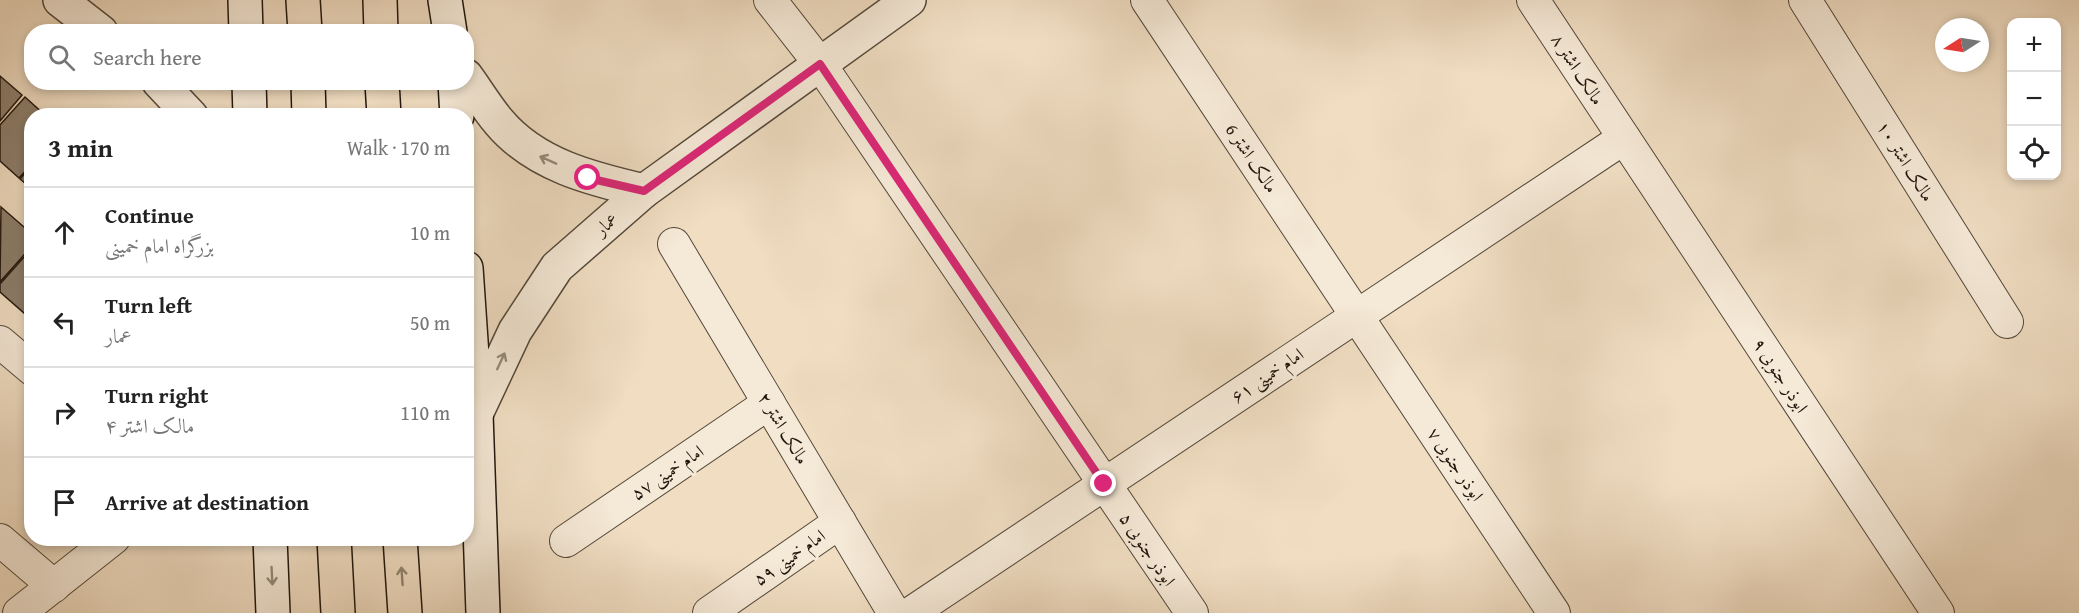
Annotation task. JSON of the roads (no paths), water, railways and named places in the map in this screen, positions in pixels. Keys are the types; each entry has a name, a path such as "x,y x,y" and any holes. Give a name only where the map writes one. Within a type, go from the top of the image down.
{"highway":[{"path":"303,0 304,24"},
{"path":"380,0 381,24"},
{"path":"308,90 309,108"},
{"path":"382,90 384,108"},
{"path":"334,546 338,613"},
{"path":"401,546 405,613"}],"street":[{"path":"60,0 91,24"},
{"path":"245,0 246,24"},
{"path":"446,0 449,24"},
{"name":"ابوذر جنوبی ۵","path":"770,0 820,64 1192,613"},
{"name":"عمار","path":"476,414 515,331 557,267 644,191 909,0"},
{"name":"مالک اشتر 6","path":"1147,0 1357,316"},
{"name":"مالک اشتر ۸","path":"1533,0 1624,138"},
{"name":"مالک اشتر ۱۰","path":"1805,0 2007,322"},
{"path":"474,87 500,123 539,156 588,178 644,191"},
{"path":"167,90 183,108"},
{"path":"249,90 250,108"},
{"path":"455,90 456,108"},
{"name":"امام خمینی ۶۱","path":"911,613 1624,138"},
{"name":"ابوذر جنوبی ۹","path":"1624,138 1938,613"},
{"name":"مالک اشتر ۲","path":"674,244 894,613"},
{"name":"ابوذر جنوبی ۷","path":"1357,316 1554,613"},
{"path":"0,342 24,362"},
{"path":"474,385 483,613"},
{"name":"امام خمینی ۵۷","path":"566,541 769,403"},
{"name":"امام خمینی ۵۹","path":"709,613 840,522"},
{"path":"0,540 54,586"},
{"path":"19,613 104,546"},
{"path":"270,546 273,613"}]}
